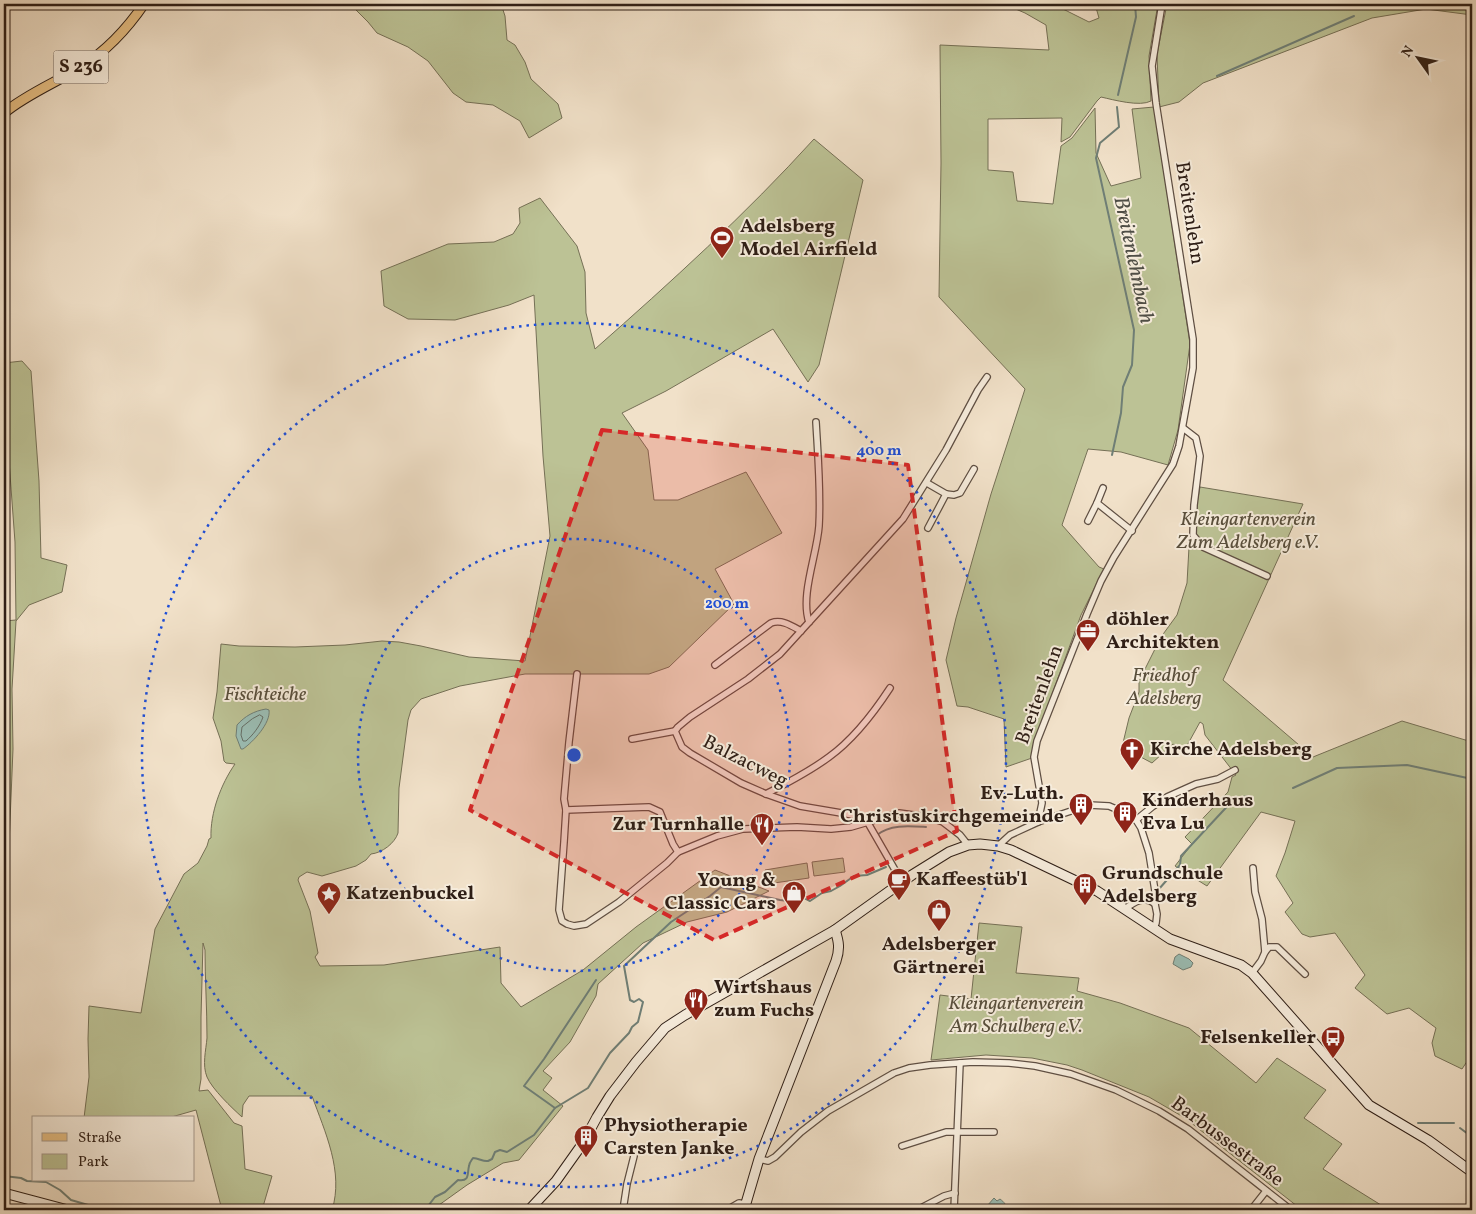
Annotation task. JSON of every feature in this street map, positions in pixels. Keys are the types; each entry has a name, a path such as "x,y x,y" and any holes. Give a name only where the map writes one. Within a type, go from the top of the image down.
{"main road":[{"name":"S 236","path":"4,113 14,104 82,67 100,53 116,40 144,4"}],"street":[{"name":"Breitenlehn","path":"1038,822 1042,803 1034,757 1037,741 1093,598 1108,567 1173,464 1183,428 1193,368 1192,339 1152,66 1162,4"},
{"name":"Balzacweg","path":"632,739 676,731 690,717 766,666 780,654 904,519 987,377"},
{"path":"809,622 807,615 808,586 819,526 816,422"},
{"path":"1183,428 1196,438 1200,456 1194,505 1193,535 1203,547 1268,576"},
{"path":"927,482 946,494 954,496 960,493 974,469"},
{"path":"1088,521 1103,488"},
{"path":"928,528 946,494"},
{"path":"1097,503 1132,531"},
{"path":"716,665 776,621 786,623 801,631"},
{"path":"576,674 564,799 566,810 559,910 562,921 569,925 579,926 586,924 606,911 667,863 678,852 718,836 743,829 797,827 831,829 851,827 899,813 928,817 944,822 960,835 968,845"},
{"path":"766,794 816,767 836,751 855,734 890,688"},
{"name":"Balzacweg","path":"676,731 682,747 741,783 800,806 855,814 868,823"},
{"path":"1136,820 1167,797 1196,784 1218,779 1235,770"},
{"path":"998,846 1010,835 1038,822 1083,806 1095,804 1109,806 1130,815 1141,828 1149,853 1157,914 1154,928"},
{"path":"566,810 654,808 662,815 678,852"},
{"path":"868,823 902,882"},
{"path":"530,1210 556,1180 583,1143 610,1096 665,1028 835,930 927,865 949,852 968,845 998,846 1011,850 1097,891 1170,939 1241,965 1252,973 1369,1105 1428,1140 1472,1172"},
{"path":"1253,868 1254,892 1262,919 1265,952"},
{"path":"1125,909 1131,904 1142,900 1150,900 1155,904"},
{"path":"727,1210 739,1203 745,1207 760,1159 839,952 839,941 835,930"},
{"path":"1252,973 1265,952 1269,948 1278,947 1305,974"},
{"path":"954,1210 960,1063"},
{"name":"Barbussestraße","path":"760,1159 768,1161 775,1157 800,1132 828,1111 894,1073 930,1064 1009,1063 1035,1066 1071,1074 1116,1090 1160,1111 1188,1129 1291,1210"},
{"path":"902,1146 946,1132 994,1132"},
{"path":"623,1210 634,1156"},
{"path":"1251,1210 1266,1192"},
{"path":"4,1193 68,1210"},
{"path":"917,1210 944,1196 955,1193"},
{"path":"1188,1210 1192,1208 1216,1210"}],"highlighted area":[{"path":"602,430 908,465 957,831 714,940 470,810"}],"green space":[{"path":"350,4 501,4 505,16 507,40 515,45 525,62 531,79 558,104 562,118 529,138 520,121 493,105 466,102 453,93 428,61 408,47 377,33"},
{"path":"1004,4 1037,4 1048,8 1050,4 1053,4 1089,22 1099,18 1095,4 1158,4 1149,56 1151,101 1134,103 1101,97 1070,137 1061,142 1062,118 988,119 988,170 1013,172 1017,201 1053,204 1061,146 1072,138 1095,108 1096,153 1111,186 1141,178 1132,109 1154,107 1190,344 1178,430 1168,465 1121,452 1088,449 1062,525 1099,567 1104,569 1081,615 1035,741 1032,758 1006,767 1004,719 968,707 957,706 946,660 991,494 1025,389 939,297 940,45 1049,50 1046,25"},
{"path":"1167,4 1472,4 1472,15 1426,9 1372,18 1203,83 1179,102 1159,107 1157,54"},
{"name":"Fischteiche","path":"814,139 863,180 819,365 808,382 773,329 666,391 622,413 648,450 654,500 678,500 746,472 782,533 715,569 734,604 669,667 649,674 525,674 460,686 421,699 411,710 408,720 399,788 398,833 394,840 384,850 371,854 366,860 356,866 322,876 307,872 299,877 298,880 310,911 318,953 315,957 320,966 384,965 500,947 501,983 521,1007 583,970 636,927 715,870 769,891 727,912 687,922 643,943 598,984 596,996 570,1042 543,1071 552,1078 543,1090 563,1106 519,1160 503,1163 467,1185 432,1210 332,1210 336,1181 334,1167 327,1138 312,1096 249,1096 243,1105 242,1117 218,1093 207,1077 205,1068 207,1027 205,950 203,943 201,1079 199,1091 208,1090 234,1123 242,1126 245,1169 272,1176 262,1210 222,1210 196,1110 175,1116 84,1116 89,1077 89,1006 141,1013 155,929 184,874 198,863 211,838 212,819 217,799 225,780 235,764 224,761 221,741 213,718 221,644 295,647 382,641 421,646 469,657 525,661 550,536 543,456 534,295 509,305 455,320 408,319 384,306 381,271 448,244 494,242 513,234 520,223 519,208 540,198 577,246 585,272 586,313 595,349 707,247"},
{"path":"22,361 31,371 39,481 41,558 67,565 62,592 29,605 16,621 12,689 13,749 4,966 4,621 16,620 15,542 4,393 4,363"},
{"path":"1200,487 1303,504 1223,680 1313,757 1402,721 1472,742 1472,1054 1462,1069 1435,1056 1432,1043 1436,1028 1409,1008 1387,1014 1355,988 1365,975 1335,933 1310,937 1302,934 1285,912 1293,903 1276,876 1295,821 1261,812 1207,886 1175,866 1192,844 1185,837 1228,792 1232,777 1236,775 1205,735 1203,724 1200,722 1184,751 1173,744 1152,763 1122,747 1129,718 1139,692 1139,681 1161,637 1177,615 1187,583 1189,547"},
{"path":"843,858 845,872 814,876 812,862"},
{"path":"807,863 809,878 767,884 765,870"},
{"name":"Kleingartenverein Am Schulberg e.V.","path":"979,923 1022,927 1016,973 1079,978 1077,991 1120,1003 1189,1028 1256,1083 1277,1058 1326,1090 1304,1118 1342,1144 1323,1169 1389,1210 1302,1210 1185,1118 1149,1097 1067,1065 1032,1058 986,1055 931,1060 940,995 971,999"}],"water":[{"path":"266,709 269,710 269,715 261,732 252,742 241,749 236,736 237,725 250,714"},
{"path":"1179,954 1193,963 1191,967 1183,970 1173,964 1175,957"},
{"path":"994,1198 997,1201 1000,1199 1003,1201 1006,1205 1006,1210 986,1210"}],"waterway":[{"name":"Breitenlehnbach","path":"1118,95 1136,17 1135,4"},
{"path":"1370,9 1392,4"},
{"path":"1217,76 1354,16"},
{"name":"Breitenlehnbach","path":"1112,455 1121,413 1123,387 1132,365 1134,330 1096,158 1100,143 1119,127 1117,107"},
{"path":"1293,788 1337,768 1407,765 1472,779"},
{"path":"1159,889 1180,865 1181,856 1235,798 1250,796"},
{"name":"Breitenlehnbach","path":"877,835 894,827 926,827"},
{"path":"429,1210 428,1206 435,1197 445,1192 458,1180 466,1179 469,1164 473,1158 488,1161 492,1159 495,1152 500,1150 507,1152 534,1135 555,1108 588,1088 610,1053 638,1022 643,1002 639,999 634,1002 630,1000 624,966 671,922 721,887 780,900 789,901 801,897 810,901 822,893 840,886 854,876 867,875 886,867"},
{"path":"555,1108 524,1086 596,980"},
{"path":"1418,1123 1454,1123"},
{"path":"1460,1128 1472,1137"},
{"path":"4,1176 32,1181"},
{"path":"46,1182 60,1190 71,1200 113,1210"}],"place":[{"name":"Adelsberg Model Airfield","path":"722,259"},
{"name":"döhler Architekten","path":"1088,652"},
{"name":"Kirche Adelsberg","path":"1132,771"},
{"name":"Ev.-Luth. Christuskirchgemeinde","path":"1081,826"},
{"name":"Kinderhaus Eva Lu","path":"1125,834"},
{"name":"Zur Turnhalle","path":"762,846"},
{"name":"Kaffeestüb'l","path":"899,901"},
{"name":"Grundschule Adelsberg","path":"1085,906"},
{"name":"Young & Classic Cars","path":"794,914"},
{"name":"Katzenbuckel","path":"329,915"},
{"name":"Adelsberger Gärtnerei","path":"939,932"},
{"name":"Wirtshaus zum Fuchs","path":"696,1021"},
{"name":"Felsenkeller","path":"1333,1059"},
{"name":"Physiotherapie Carsten Janke","path":"586,1158"}],"park label":[{"name":"Kleingartenverein Zum Adelsberg e.V.","path":"1248,532"},
{"name":"Friedhof Adelsberg","path":"1164,688"}]}
